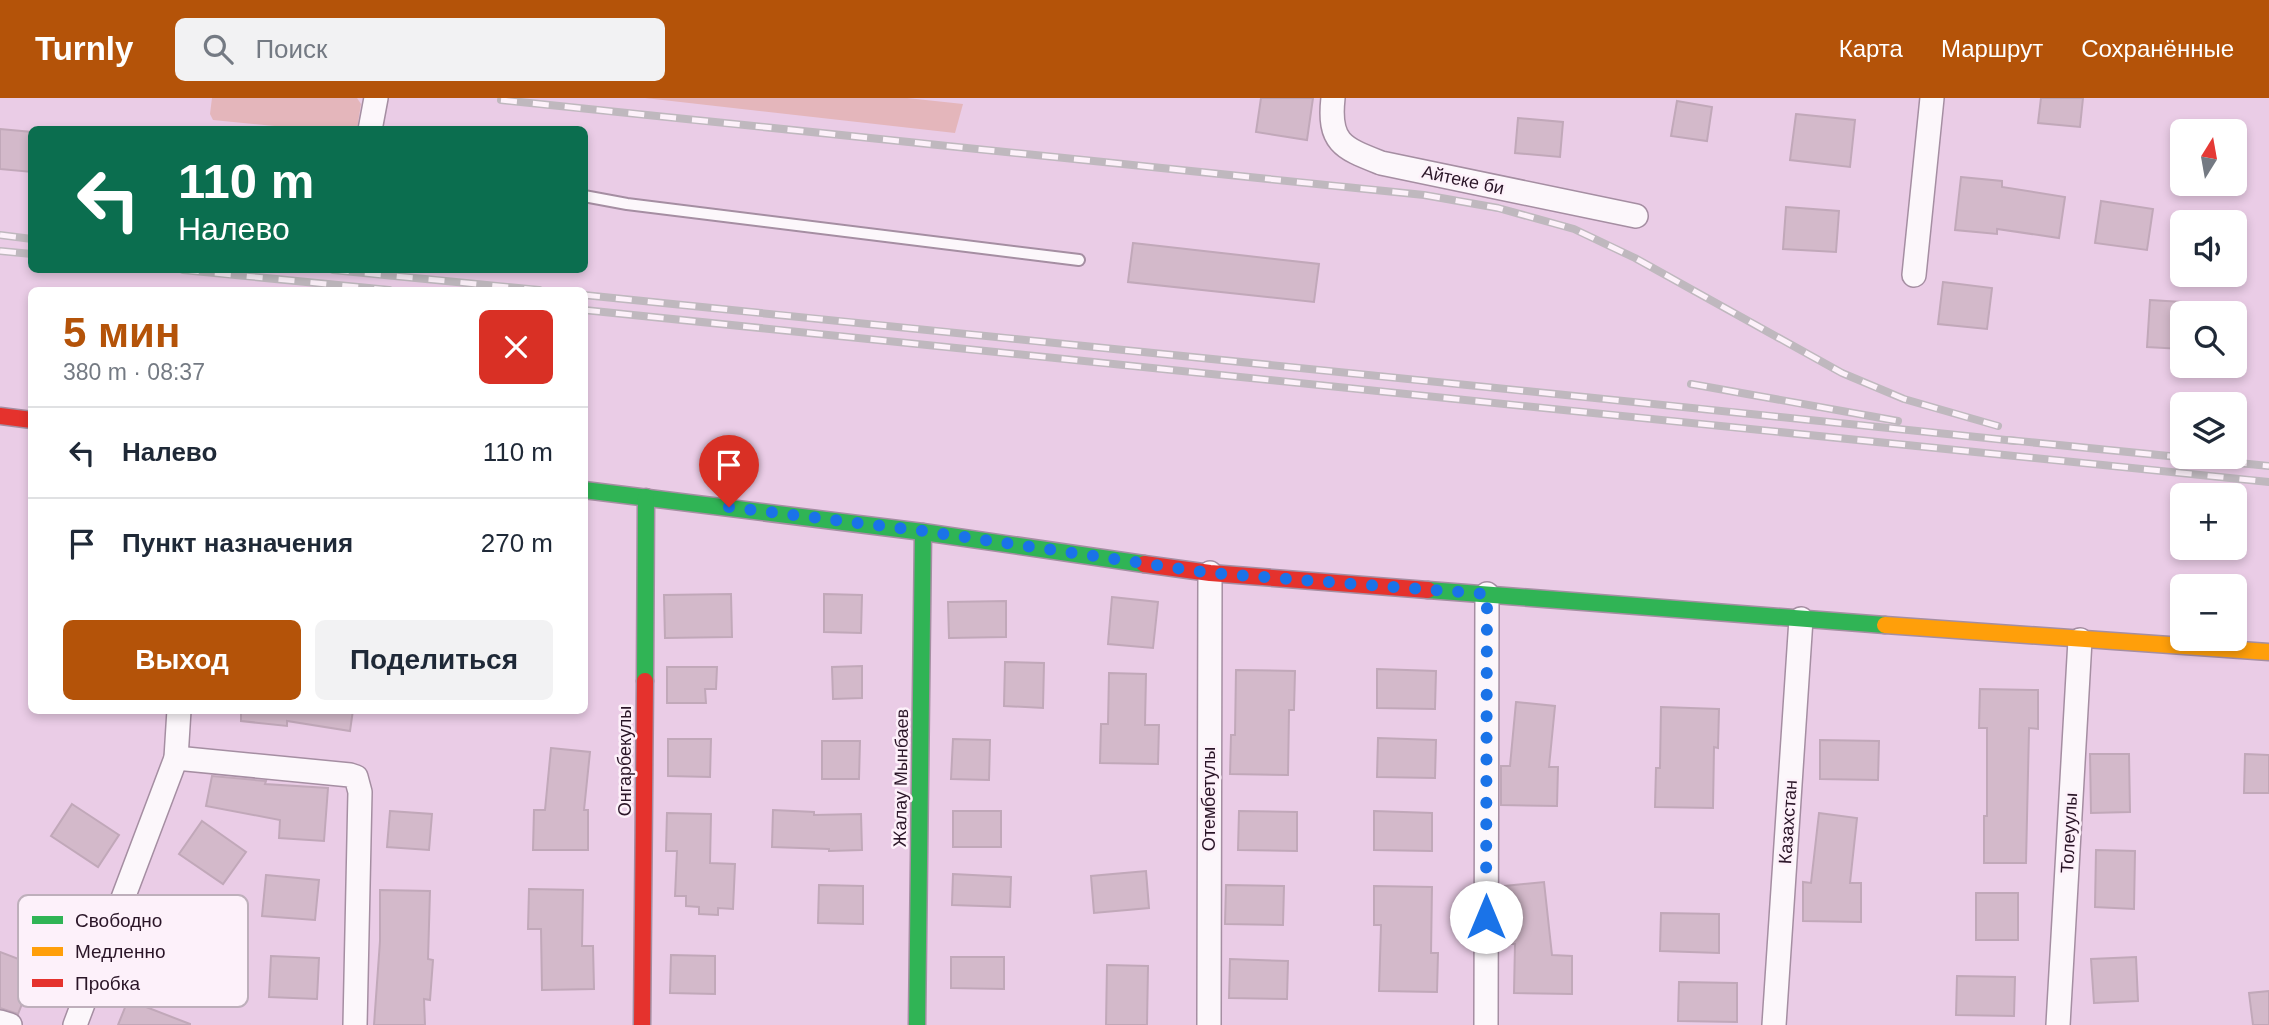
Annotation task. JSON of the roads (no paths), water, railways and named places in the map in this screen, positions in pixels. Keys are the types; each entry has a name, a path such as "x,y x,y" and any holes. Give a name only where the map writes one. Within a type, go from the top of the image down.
{"street":[{"path":"371,126 376,98"},
{"name":"Айтеке би","path":"1333,98 1331,116 1336,138 1353,152 1381,163 1636,216"},
{"path":"1914,275 1932,98"},
{"path":"0,416 28,420"},
{"path":"588,490 923,531 1210,573 2269,652"},
{"name":"Онгарбекулы","path":"642,1025 646,497"},
{"name":"Жалау Мынбаев","path":"917,1025 923,531"},
{"name":"Отембетулы","path":"1209,1025 1210,573"},
{"path":"1486,1025 1487,594"},
{"name":"Казахстан","path":"1774,1025 1801,619"},
{"name":"Толеуулы","path":"2057,1025 2080,640"},
{"path":"124,895 176,758 179,714"},
{"path":"176,758 350,775 356,778 360,792 355,1025"},
{"path":"75,1025 82,1007"},
{"path":"0,1022 10,1025"}],"lane":[{"path":"588,197 1079,260"}],"railway":[{"path":"501,100 1424,195 1498,208 1574,229 1635,258 1842,373 1904,399 1998,426"},
{"path":"0,235 28,238"},
{"path":"0,251 28,254"},
{"path":"214,273 358,287"},
{"path":"364,273 508,287"},
{"path":"588,295 2016,441"},
{"path":"588,310 2269,482"},
{"path":"1691,384 1898,421"},
{"path":"2008,440 2269,466"}]}
